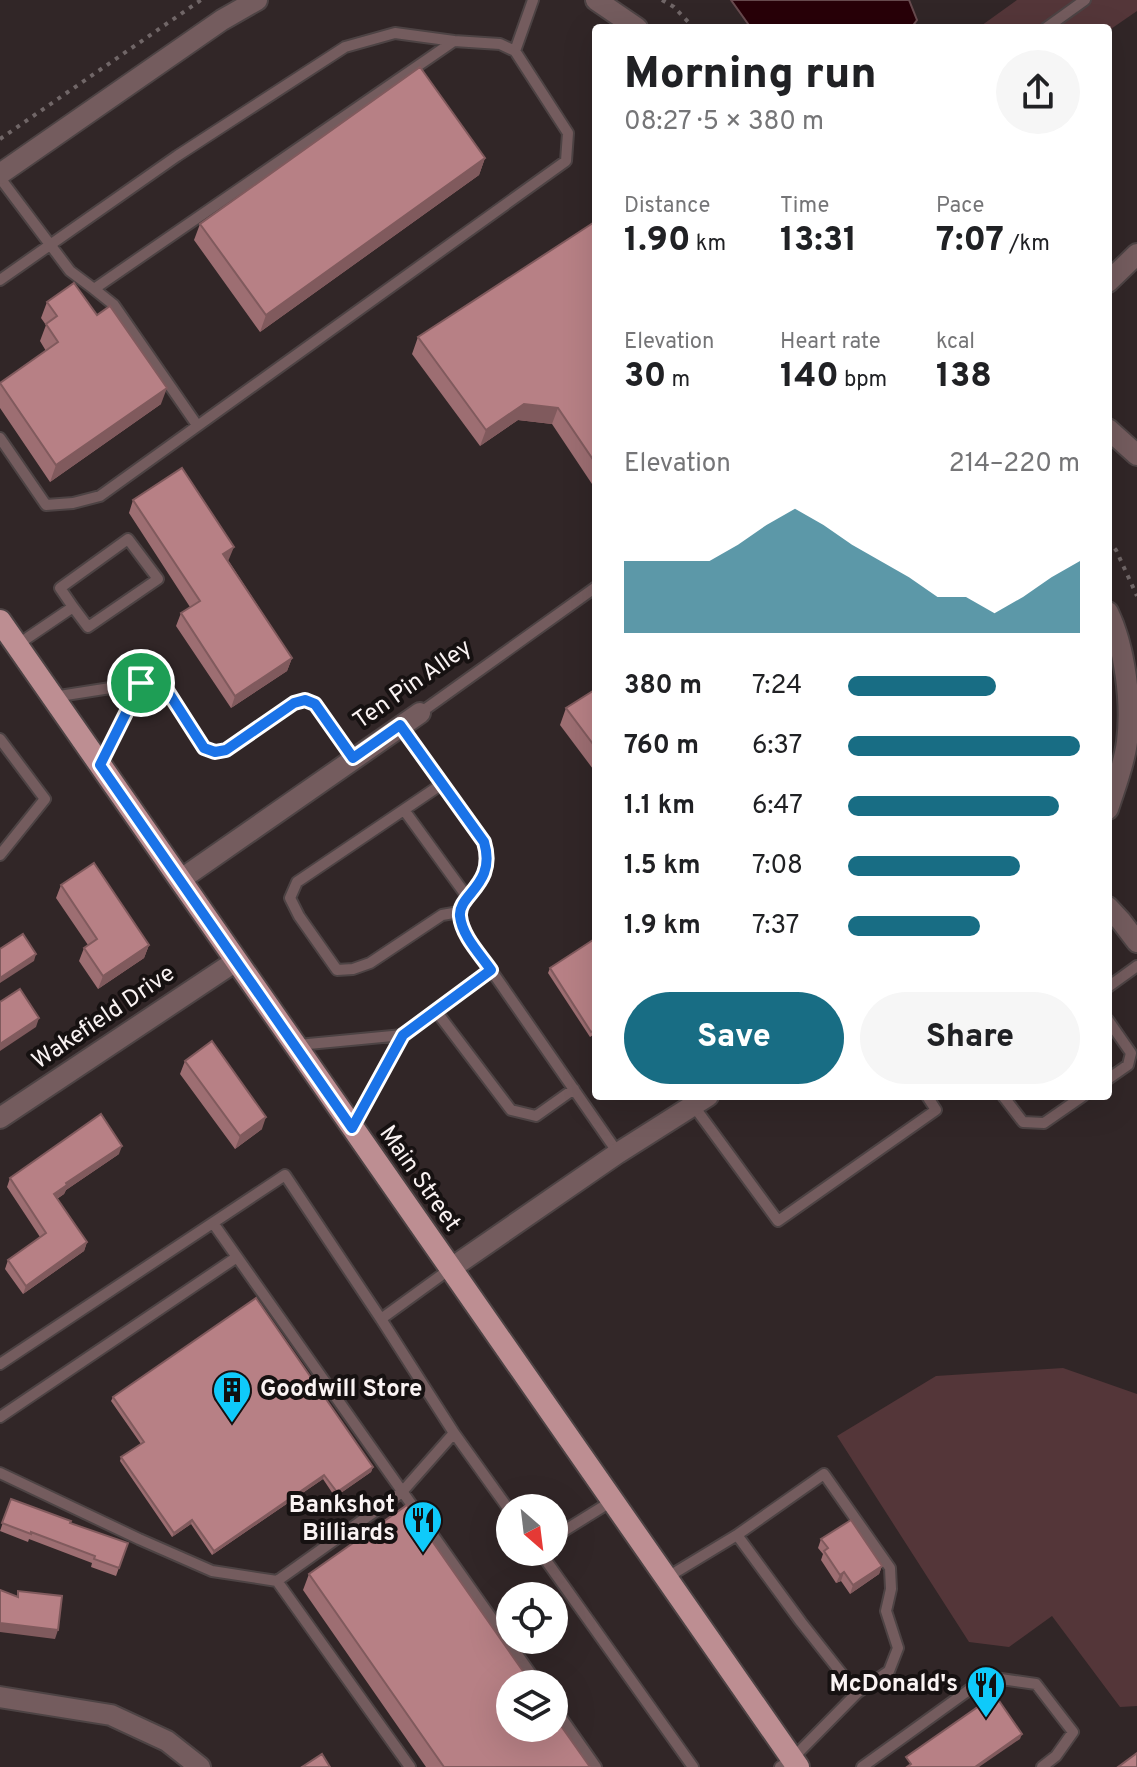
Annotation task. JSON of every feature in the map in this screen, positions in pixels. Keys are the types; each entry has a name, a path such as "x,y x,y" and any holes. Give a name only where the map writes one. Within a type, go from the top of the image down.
{"main road":[{"name":"Main Street","path":"6,634 53,697 666,1578 790,1764"}],"street":[{"path":"0,176 221,10 257,0"},
{"path":"596,0 631,24"},
{"path":"1112,278 1137,254"},
{"path":"1112,433 1137,455"},
{"path":"1112,624 1132,692 1133,723 1112,797"},
{"name":"Ten Pin Alley","path":"180,880 420,713"},
{"path":"1112,911 1137,942"},
{"name":"Wakefield Drive","path":"0,1118 236,961"},
{"path":"450,1269 618,1153 700,1101"},
{"path":"0,1697 111,1715 167,1741 200,1767"}],"lane":[{"path":"515,51 533,0"},
{"path":"1052,24 1085,0"},
{"path":"0,280 177,156 345,47 395,33 500,44 515,51 568,133 566,161 100,496 73,503 46,505 0,438"},
{"path":"94,289 454,41"},
{"path":"0,176 70,271 114,305 197,425"},
{"path":"128,539 158,579 88,627 73,607 60,588 128,539"},
{"name":"Ten Pin Alley","path":"420,713 592,590"},
{"path":"6,634 73,607"},
{"path":"53,697 155,681 163,684 204,748 215,752 226,750 294,703 305,700 315,704 353,758"},
{"path":"100,765 141,683"},
{"path":"400,725 484,842 486,865 482,879 459,912 442,915 370,963 337,970 290,898 297,882 442,784"},
{"path":"0,855 45,799 1,743"},
{"path":"404,810 468,898"},
{"path":"459,912 471,944 618,1153"},
{"path":"1112,984 1137,966"},
{"path":"352,1128 403,1035 491,970"},
{"path":"436,1011 511,1110 536,1116 574,1089"},
{"path":"1112,1026 1131,1053 1128,1065 1112,1076"},
{"path":"295,1045 403,1035"},
{"path":"700,1101 778,1221 936,1110 930,1100"},
{"path":"1006,1100 1023,1122 1044,1123 1077,1100"},
{"path":"0,1364 285,1175 454,1433 498,1494"},
{"path":"213,1223 528,1670"},
{"path":"0,1417 237,1257"},
{"path":"381,1319 450,1269"},
{"path":"0,1473 212,1571 277,1581 402,1492 454,1433"},
{"path":"666,1578 737,1535 824,1474 890,1568 891,1589 886,1611 898,1648 889,1671 857,1693 790,1764"},
{"path":"568,1528 612,1501"},
{"path":"737,1535 857,1693"},
{"path":"550,1566 693,1767"},
{"path":"277,1581 410,1767"},
{"path":"862,1767 877,1762 987,1677 1036,1684 1073,1732 1056,1756 1042,1767"},
{"path":"568,1727 596,1767"}],"path":[{"path":"0,139 201,0"},
{"path":"662,0 674,7 690,24"},
{"path":"1112,546 1137,596"}],"shaded area":[{"path":"731,0 909,0 917,20 914,24 748,24"},
{"path":"1017,0 1137,0 1137,11 1112,28 1112,24 984,24"},
{"path":"1063,1368 1137,1394 1137,1706 1120,1707 1052,1616 1009,1647 969,1642 837,1436 936,1376"}],"building":[{"path":"420,67 485,158 266,315 200,224"},
{"path":"592,224 592,458 558,408 524,404 486,430 418,337"},
{"path":"74,283 97,315 110,306 167,388 56,465 0,383 58,342 46,324 57,316 47,302"},
{"path":"182,468 234,547 223,554 292,658 235,696 181,613 200,601 133,500"},
{"path":"592,692 592,743 566,708"},
{"path":"94,863 149,945 103,976 84,948 97,939 61,885"},
{"path":"23,934 36,954 0,978 0,949"},
{"path":"592,941 592,1031 591,1032 550,968"},
{"path":"20,989 39,1018 0,1044 0,1002"},
{"path":"212,1041 266,1117 240,1136 185,1061"},
{"path":"101,1114 122,1146 54,1194 87,1242 26,1286 8,1260 46,1233 10,1178"},
{"name":"Goodwill Store","path":"256,1298 373,1467 337,1492 324,1475 214,1551 192,1520 174,1533 121,1457 144,1442 113,1397"},
{"path":"11,1499 128,1543 119,1568 94,1559 95,1556 2,1523"},
{"path":"407,1505 496,1632 496,1654 511,1654 522,1670 496,1670 496,1742 568,1742 568,1736 590,1767 444,1767 309,1574"},
{"path":"851,1520 882,1566 853,1585 844,1572 840,1575 824,1551 828,1548 821,1539"},
{"path":"0,1590 18,1597 18,1591 62,1596 58,1630 0,1623"},
{"name":"McDonald's","path":"995,1695 1022,1734 975,1767 907,1767 911,1764 906,1757"},
{"path":"1137,1753 1137,1767 1118,1767"},
{"path":"322,1754 330,1767 302,1767"}],"place":[{"name":"Goodwill Store","path":"232,1424"},
{"name":"Bankshot Billiards","path":"423,1554"},
{"name":"McDonald's","path":"986,1719"}],"route":[{"path":"155,681 163,684 204,748 215,752 226,750 294,703 305,700 315,704 353,758 400,725 484,842 487,852 482,879 459,912 471,944 491,970 403,1035 352,1128 100,765 141,683 155,681"}]}
